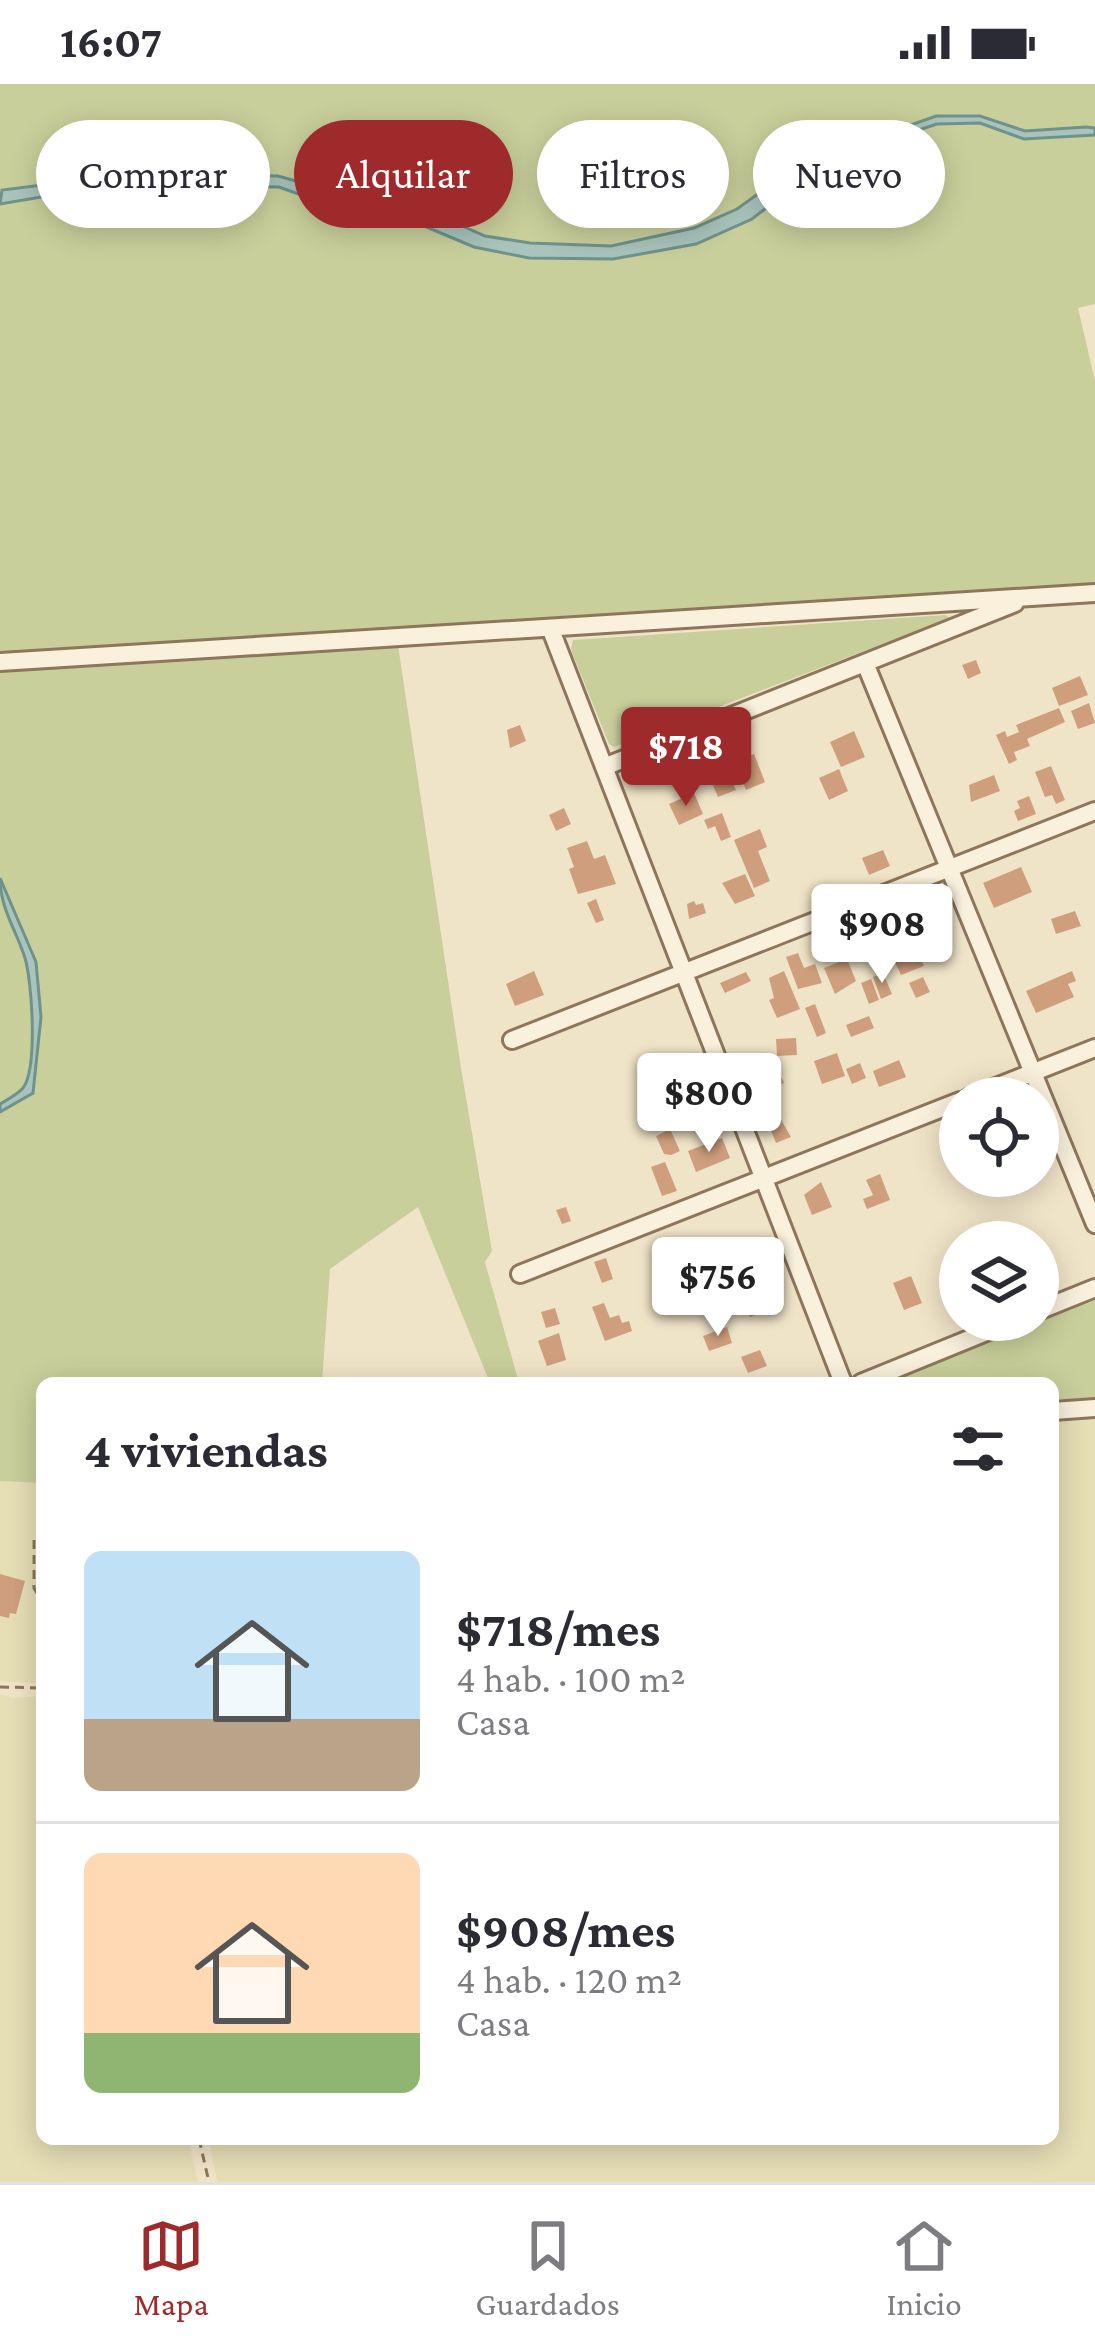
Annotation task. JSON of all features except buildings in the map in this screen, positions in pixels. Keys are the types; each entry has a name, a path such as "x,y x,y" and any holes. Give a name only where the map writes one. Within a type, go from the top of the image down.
{"street":[{"path":"0,662 1095,593"},
{"path":"604,767 1028,597"},
{"path":"551,630 841,1377"},
{"path":"865,663 1095,1224"},
{"path":"512,1040 1095,812"},
{"path":"1021,1077 1095,1048"},
{"path":"520,1274 939,1110"},
{"path":"1059,1303 1095,1288"},
{"path":"877,1377 965,1341"},
{"path":"1059,1411 1095,1408"}],"path":[{"path":"34,1540 36,1592"},
{"path":"0,1687 36,1688"},
{"path":"200,2145 209,2182"}],"shaded area":[{"path":"1095,1415 1095,2182 217,2182 210,2145 1059,2145 1059,1417"},
{"path":"0,1481 36,1483 36,1683 0,1681"},
{"path":"0,1694 36,1696 36,2145 189,2145 198,2182 0,2182"}],"green space":[{"path":"0,84 1095,84 1095,304 1078,308 1095,381 1095,586 0,656"},
{"path":"950,618 614,747 571,650 573,640"},
{"path":"398,645 492,1251 485,1262 517,1377 488,1377 418,1207 330,1269 322,1377 36,1377 36,1483 0,1481 0,659"},
{"path":"1095,1298 1095,1398 1059,1400 1059,1377 904,1377 991,1341 1059,1341 1059,1313"}],"water":[{"path":"980,116 1025,131 1086,127 1095,128 1095,135 1024,139 980,123 925,120"},
{"path":"270,176 294,180 294,192 270,187"},
{"path":"36,186 36,198 0,204 2,190"},
{"path":"753,197 753,218 696,244 613,259 529,258 474,247 429,228 467,228 485,236 530,243 611,246 694,228 729,228 729,213"},
{"path":"0,878 36,962 41,1017 33,1093 0,1112 0,1104 21,1090 28,1078 32,1025 25,958"}]}
